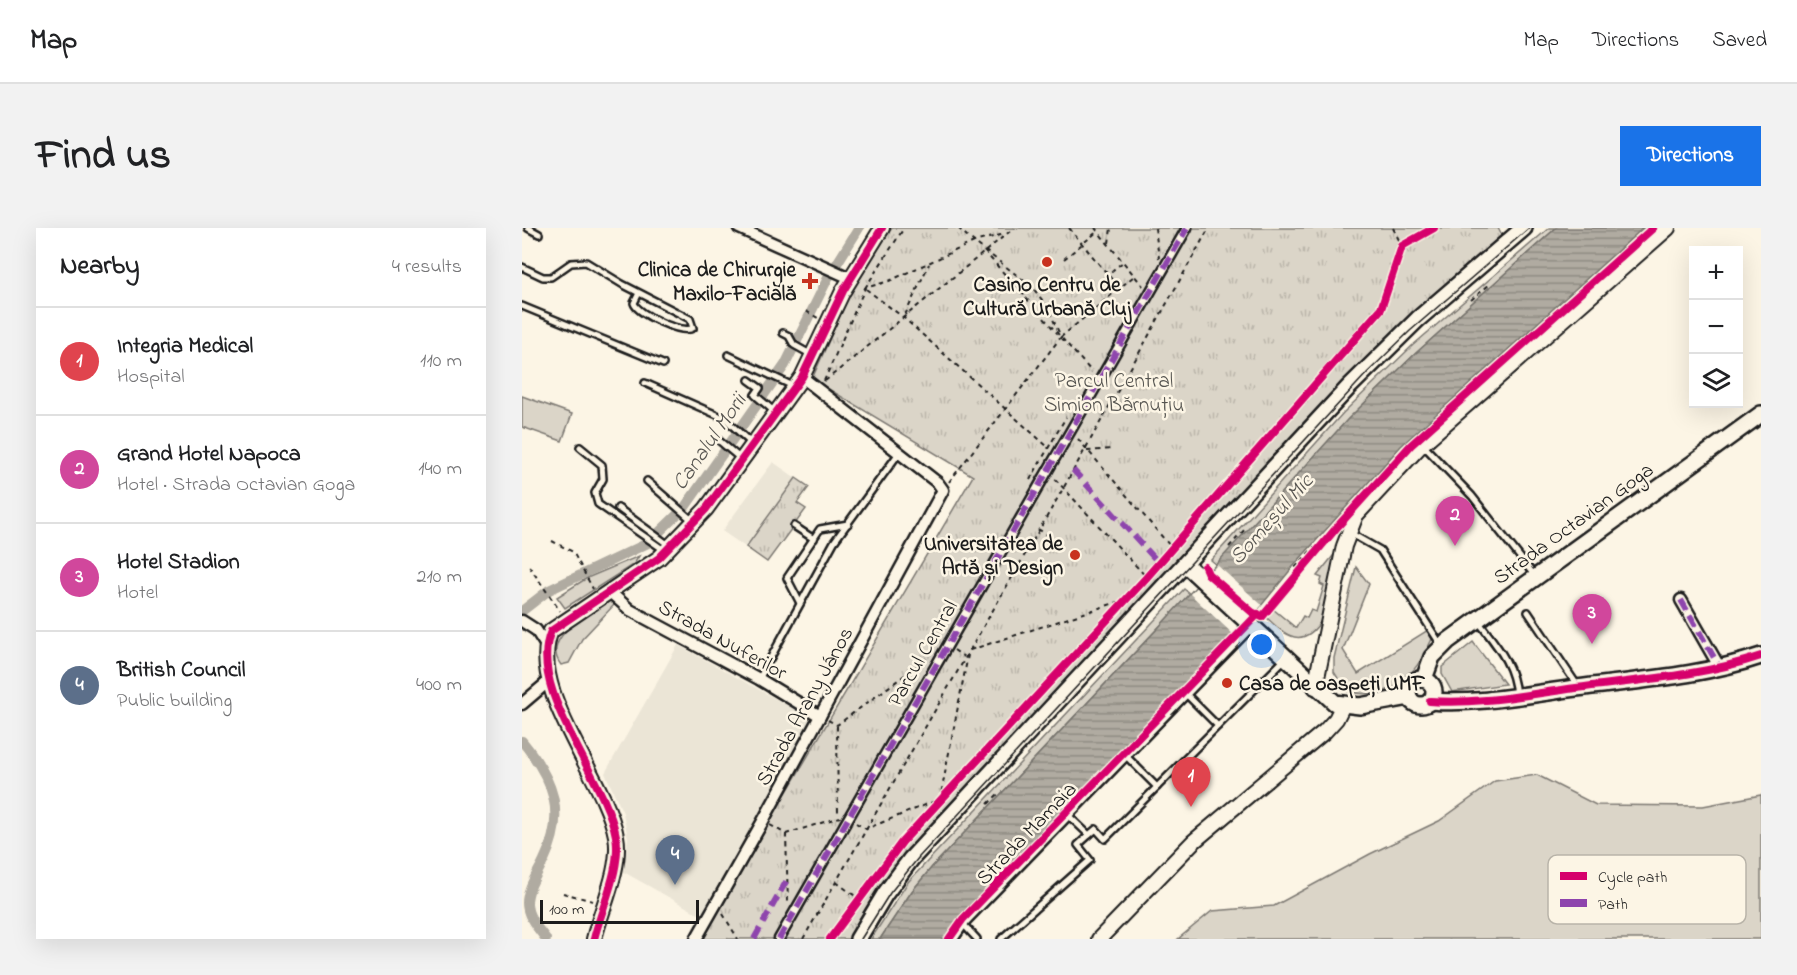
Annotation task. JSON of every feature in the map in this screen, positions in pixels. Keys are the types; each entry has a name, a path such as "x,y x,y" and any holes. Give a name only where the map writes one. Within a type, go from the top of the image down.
{"main road":[{"path":"858,939 885,894 911,859 1182,560 1366,368 1524,228"},
{"name":"Strada Octavian Goga","path":"1424,679 1432,657 1442,646 1761,414"},
{"path":"1182,560 1249,621 1315,687 1335,703 1343,705 1371,704 1409,697 1420,705 1430,701 1516,696 1720,668 1761,656"},
{"path":"1409,697 1411,684 1418,679 1424,679 1434,687 1430,701"}],"street":[{"path":"739,228 849,278"},
{"path":"545,644 551,631 610,592 664,546 690,518 794,382 806,352 849,278 882,228"},
{"name":"Parcul Central","path":"779,939 1187,228"},
{"path":"1315,687 1348,532 1356,515 1422,444 1668,228"},
{"path":"794,382 813,387 938,483 943,490"},
{"name":"Strada Arany János","path":"696,939 763,821 943,490"},
{"name":"Strada Nuferilor","path":"610,592 630,610 759,679 820,716"},
{"path":"1681,600 1720,668"},
{"path":"523,621 536,630 545,644 549,681 617,838 610,880 594,939"},
{"name":"Strada Mamaia","path":"951,939 1186,694 1249,621"},
{"path":"522,704 549,681"},
{"path":"1099,939 1193,842 1326,731 1336,719 1343,705"}],"lane":[{"path":"528,228 539,234"},
{"path":"522,267 543,277 551,277 571,263 586,262 690,320 693,328 682,331 639,311 634,303 639,293"},
{"path":"522,306 663,364"},
{"path":"783,333 789,336 794,345 806,352"},
{"path":"728,355 773,376 794,382"},
{"path":"749,380 760,388 755,395 772,409"},
{"path":"645,383 724,418 749,441"},
{"path":"716,438 738,456"},
{"path":"1422,444 1472,496 1536,576"},
{"path":"580,447 602,465 603,479 595,493 598,504 648,539 664,546"},
{"path":"759,679 834,542 899,453"},
{"path":"647,481 690,518"},
{"path":"618,508 654,534 664,546"},
{"path":"800,603 787,578 820,529 848,524"},
{"path":"794,526 814,539"},
{"path":"1348,532 1380,550 1442,646"},
{"path":"1528,612 1573,677 1577,688"},
{"path":"1477,619 1509,664 1515,681 1516,696"},
{"path":"1001,939 1090,860 1078,845 1096,829 1105,839 1286,658"},
{"path":"1186,694 1218,726"},
{"path":"1126,756 1157,787"},
{"path":"1068,815 1089,836"},
{"path":"963,924 977,939"}],"path":[{"path":"824,381 865,288 904,228"},
{"path":"958,228 984,251 1092,372"},
{"path":"813,387 824,381 904,318 1014,228"},
{"path":"1069,228 1119,288"},
{"path":"1109,245 1111,228"},
{"path":"1155,228 1159,258"},
{"path":"803,939 864,828 1064,487 1209,228"},
{"path":"1393,228 1402,246 1399,257"},
{"path":"1064,259 1097,230 1143,286"},
{"path":"865,288 929,264 974,242 1007,233"},
{"path":"1402,246 1410,242"},
{"path":"984,251 1034,286 1047,306 1061,338"},
{"path":"1104,277 1123,262"},
{"path":"904,318 929,264"},
{"path":"943,490 1005,407 1061,338 1134,276"},
{"path":"849,278 904,318 1049,448"},
{"path":"1471,300 1480,290 1490,284"},
{"path":"1023,295 1034,286"},
{"path":"806,311 816,317"},
{"path":"1083,443 1087,452 1182,560"},
{"path":"1087,452 1112,449"},
{"path":"1060,483 1146,578"},
{"path":"1229,546 1246,528"},
{"path":"1038,529 1061,544"},
{"path":"1234,534 1238,537"},
{"path":"552,541 573,552 596,594"},
{"path":"1165,556 1178,541"},
{"path":"1291,581 1324,542"},
{"path":"529,566 563,616"},
{"path":"1140,585 1153,571"},
{"path":"1111,617 1133,592"},
{"path":"968,651 1127,599"},
{"path":"940,799 968,651"},
{"path":"837,725 928,658"},
{"path":"820,716 837,725"},
{"path":"763,821 786,834 838,816 837,725"},
{"path":"928,812 953,786"},
{"path":"988,804 998,794"},
{"path":"990,795 993,798"},
{"path":"864,828 940,799"},
{"path":"786,834 788,905"},
{"path":"835,882 858,898"},
{"path":"852,907 866,888"},
{"path":"563,893 598,903"},
{"path":"717,903 738,939"}],"shaded area":[{"path":"773,462 809,487 797,503 806,509 767,562 722,531"},
{"path":"678,645 814,720 704,917 622,871 628,838 623,813 605,773"}],"green space":[{"name":"Parcul Central Simion Bărnuțiu","path":"892,228 1498,228 1501,234 1500,240 1350,375 920,840 853,939 700,939 973,476 812,379 856,279"},
{"path":"1549,228 1556,228 1416,353 1348,419 1217,565 1211,560 1343,413 1412,346"},
{"path":"522,396 572,414 562,441 522,427"},
{"path":"796,478 809,487 797,503 806,509 767,562 746,547"},
{"path":"1337,551 1323,618 1316,628 1301,637 1294,637 1281,630 1266,617 1273,609 1296,628 1303,616 1307,618 1311,610 1316,612 1324,586 1320,584 1322,578 1317,576"},
{"path":"639,556 634,564 565,608 557,597 587,578"},
{"path":"1356,567 1369,584 1343,650 1358,674 1428,630 1432,639 1409,675 1389,690 1376,693 1362,694 1346,691 1334,672 1334,658"},
{"path":"1184,589 1190,594 932,867 912,891 880,939 871,939 908,882"},
{"path":"611,600 614,605 582,639 569,663 561,665 556,655 557,645 562,635 581,618"},
{"path":"1473,642 1505,684 1452,692 1442,674 1442,667"},
{"path":"1537,775 1596,805 1703,806 1761,795 1761,939 1178,939 1212,911 1274,906 1370,854 1439,821 1495,781"}],"water":[{"name":"Someșul Mic","path":"1556,228 1643,228 1401,446 1297,562 1233,640 962,918 946,939 880,939 912,891 932,867 1159,627 1348,419 1416,353"}],"pier":[{"path":"1217,565 1262,605 1235,636 1190,594"}],"waterway":[{"name":"Canalul Morii","path":"522,611 549,590 648,543 685,507 785,365 828,278 859,228"},
{"name":"Canalul Morii","path":"522,741 549,783 555,812 555,827 551,843 527,897 527,908 531,918 546,939"}],"tram line":[{"path":"861,939 890,893 919,857 1368,372 1410,331 1529,228"}],"marked path":[{"path":"779,939 1187,228"},
{"path":"1073,470 1159,563"},
{"path":"1681,600 1720,668"},
{"path":"754,939 787,880"}],"cycle path":[{"path":"594,939 614,874 616,836 598,787 570,733 549,679 546,654 551,631 659,558 706,509 802,377 843,291 882,228"},
{"path":"830,939 902,842 1146,578 1381,309 1402,246 1434,228"},
{"path":"1205,567 1208,574 1252,612 1262,617 1338,526 1411,445 1653,228"},
{"path":"949,939 963,919 1258,614"},
{"path":"1430,701 1466,702 1670,677 1739,663 1761,656"}],"place":[{"name":"Casino Centru de Cultură Urbană Cluj","path":"1047,262"},
{"name":"Clinica de Chirurgie Maxilo-Facială","path":"810,281"},
{"name":"Grand Hotel Napoca","path":"1455,546"},
{"name":"Universitatea de Artă și Design","path":"1075,555"},
{"name":"Hotel Stadion","path":"1592,644"},
{"name":"Casa de oaspeți UMF","path":"1227,683"},
{"name":"Integria Medical","path":"1191,807"},
{"name":"British Council","path":"675,885"}]}
